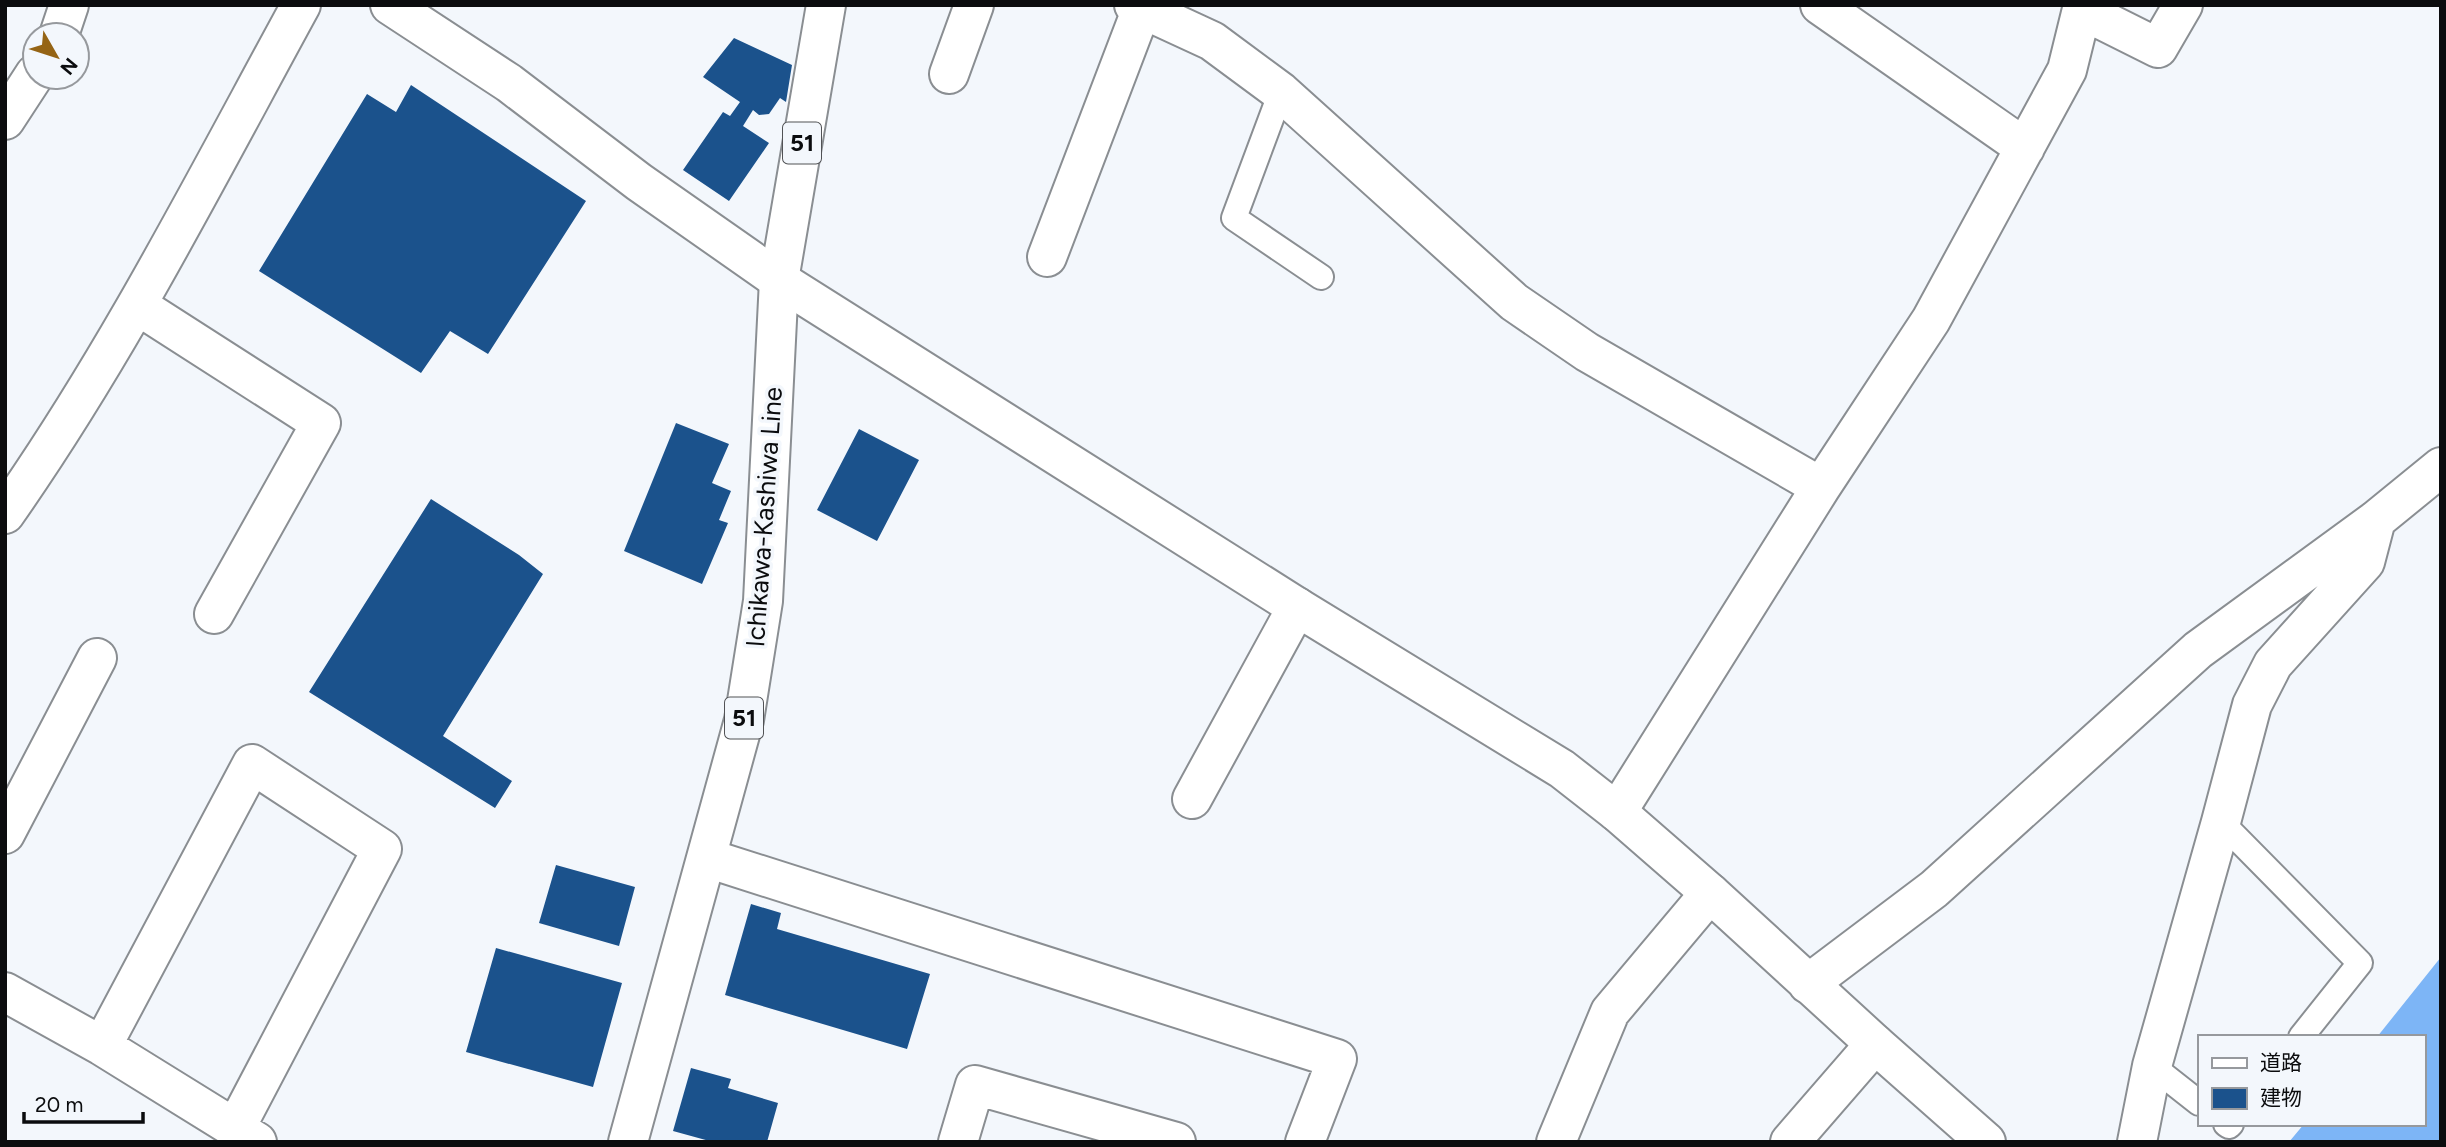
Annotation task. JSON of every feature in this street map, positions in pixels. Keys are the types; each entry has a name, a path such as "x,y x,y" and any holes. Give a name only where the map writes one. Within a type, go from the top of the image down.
{"street":[{"path":"5,514 19,468 137,305 301,5"},
{"path":"390,5 509,83 639,182 779,280 1297,607 1562,769 1617,812 1710,893 1874,1044 1986,1142"},
{"name":"Ichikawa-Kashiwa Line","path":"628,1142 744,720 763,601 779,280 826,5"},
{"path":"949,74 974,5"},
{"path":"1820,5 2025,148"},
{"path":"1617,812 1821,486 1931,320 2067,70 2083,7 2158,48 2183,5"},
{"path":"1047,257 1138,7 1212,41 1281,92 1514,302 1587,352 1821,486"},
{"path":"5,120 24,91"},
{"path":"137,305 321,424 214,614"},
{"path":"1808,984 1934,889 2198,650 2376,520 2441,467"},
{"path":"2137,1142 2152,1066 2252,705 2273,664 2365,562 2376,520"},
{"path":"1192,799 1297,607"},
{"path":"5,834 97,658"},
{"path":"5,992 102,1045 246,1135 382,849 252,764 102,1045"},
{"path":"707,858 1337,1059 1305,1142"},
{"path":"1556,1142 1610,1012 1710,893"},
{"path":"1790,1142 1874,1044"},
{"path":"958,1142 975,1085 1176,1142"}],"lane":[{"path":"1281,92 1234,218 1321,277"},
{"path":"2221,822 2360,963 2303,1035"},
{"path":"2152,1066 2198,1102"}],"shaded area":[{"path":"2441,957 2441,1142 2289,1142 2302,1126 2425,1126 2425,1035 2379,1035"}],"building":[{"path":"734,38 792,65 786,102 780,98 769,114 759,115 753,110 743,126 769,143 729,201 683,170 723,112 730,116 740,102 703,77"},
{"path":"411,85 586,201 488,354 450,331 421,373 259,271 367,94 396,112"},
{"path":"676,423 729,444 712,483 731,491 719,520 728,523 702,584 624,551"},
{"path":"859,429 919,460 877,541 817,510"},
{"path":"431,499 519,555 543,574 443,736 512,781 495,808 309,692"},
{"path":"556,865 635,887 619,946 539,923"},
{"path":"751,904 781,913 777,929 930,974 907,1049 725,995"},
{"path":"496,948 622,983 593,1087 466,1052"},
{"path":"691,1068 731,1079 728,1088 778,1103 767,1142 713,1142 673,1131"}]}
